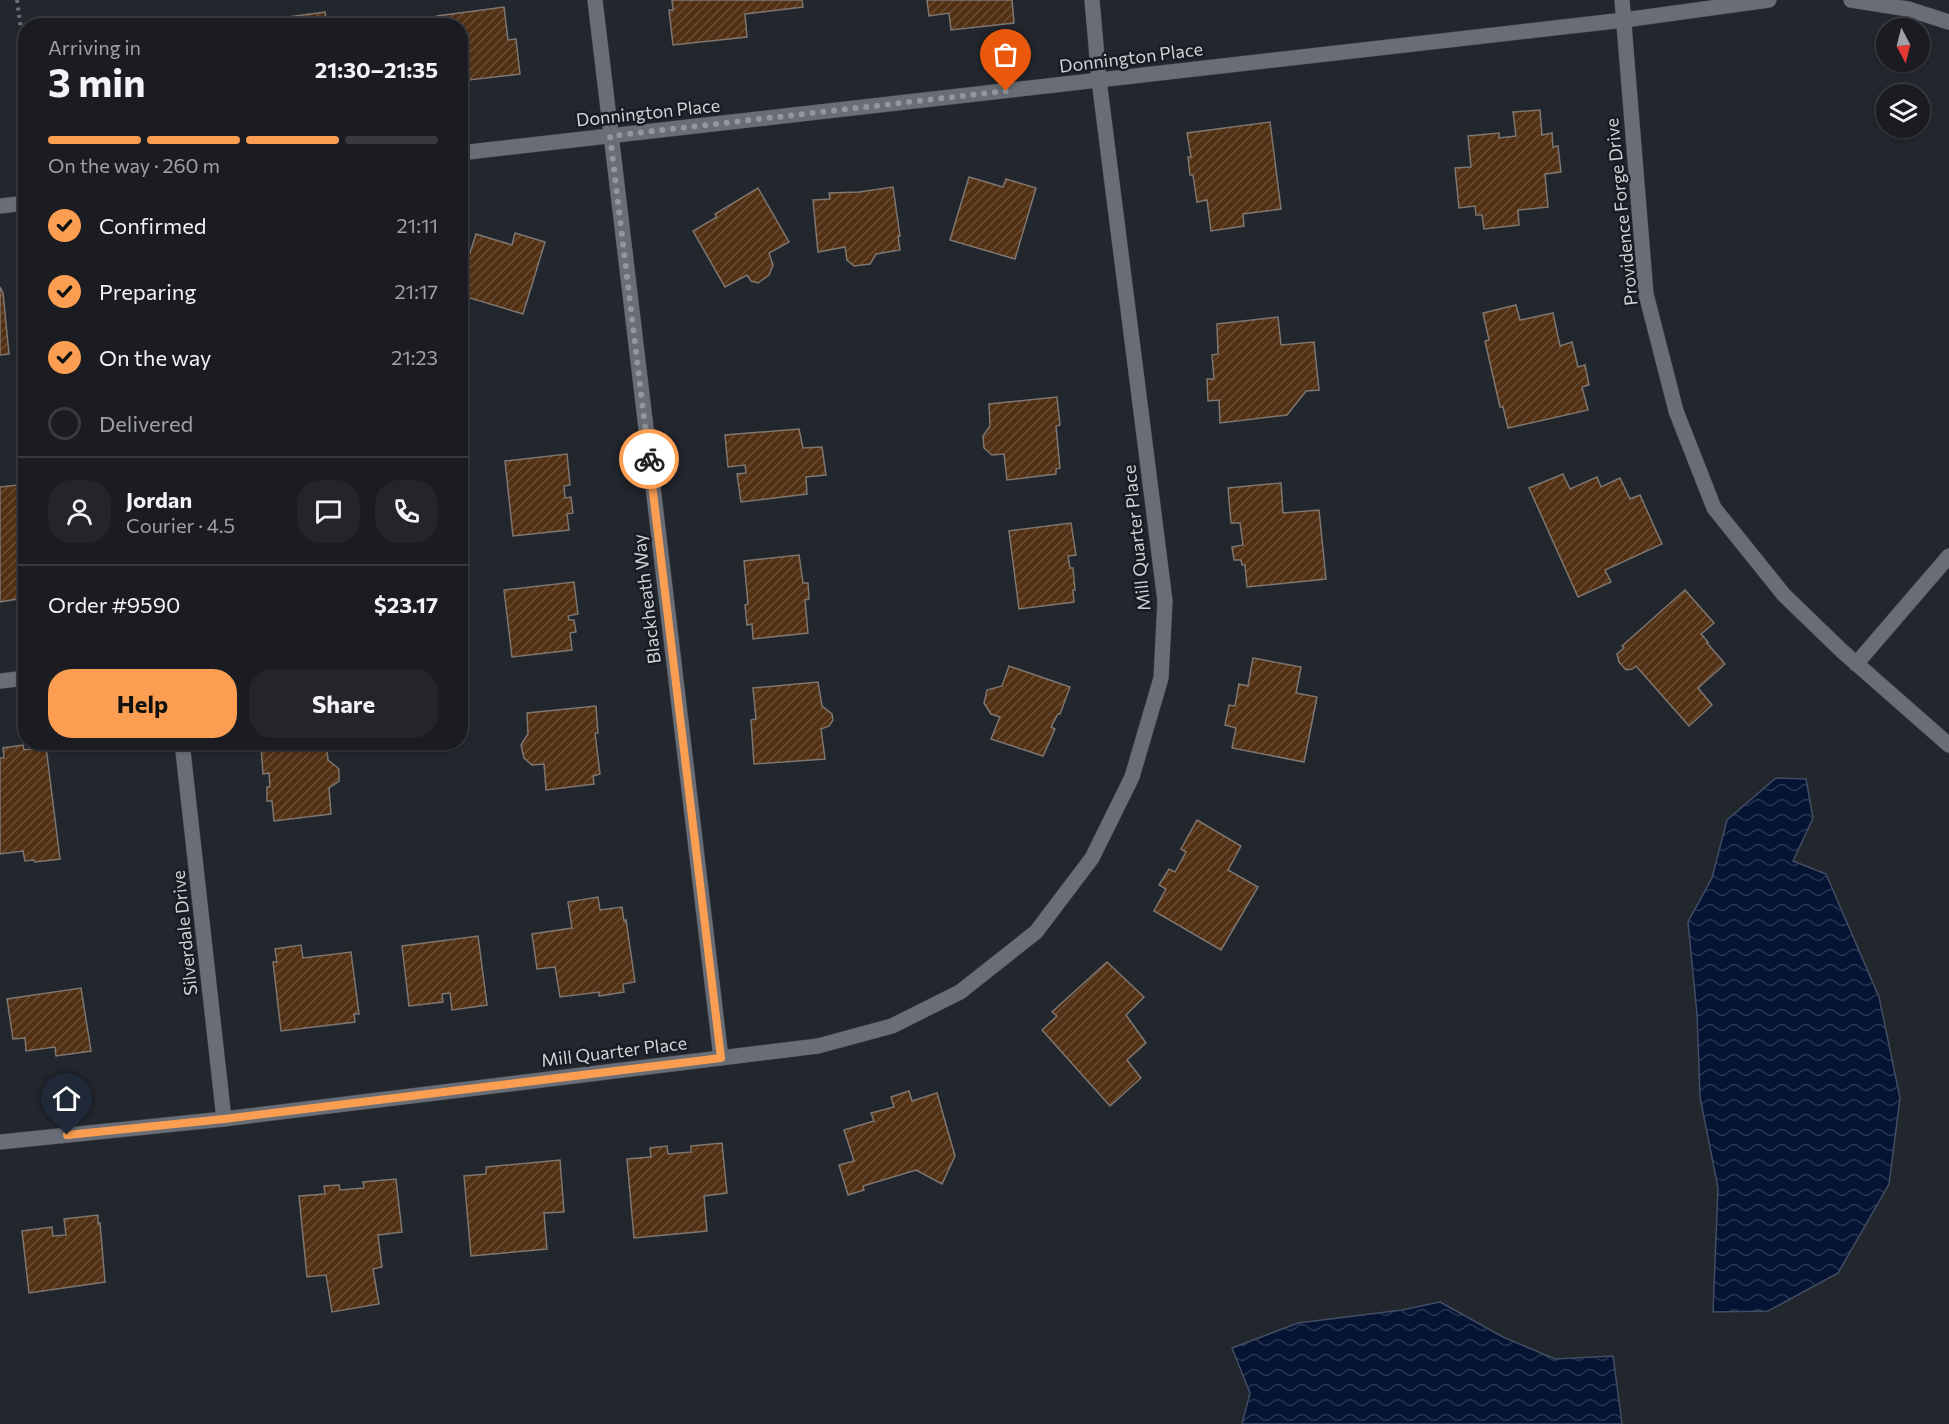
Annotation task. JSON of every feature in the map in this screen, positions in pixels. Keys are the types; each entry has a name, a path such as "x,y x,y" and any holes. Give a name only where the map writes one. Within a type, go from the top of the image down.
{"street":[{"name":"Blackheath Way","path":"595,0 721,1058"},
{"name":"Mill Quarter Place","path":"0,1142 224,1119 818,1046 892,1026 960,992 1036,932 1092,858 1132,777 1161,678 1165,601 1099,80 1092,0"},
{"name":"Providence Forge Drive","path":"1622,0 1646,294 1676,411 1714,508 1784,595 1856,663 1949,745"},
{"name":"Donnington Place","path":"468,152 1624,20 1769,0"},
{"path":"1851,0 1908,9 1949,22"},
{"path":"0,206 18,204"},
{"path":"1856,663 1949,556"},
{"path":"0,681 18,679"},
{"name":"Silverdale Drive","path":"183,750 224,1119"}],"path":[{"path":"17,0 19,18"}],"water":[{"path":"1776,778 1806,779 1813,818 1793,861 1826,874 1879,997 1900,1098 1889,1184 1838,1273 1768,1311 1713,1312 1718,1188 1700,1097 1697,1014 1688,922 1712,878 1727,820"},
{"path":"1440,1302 1503,1337 1555,1359 1613,1356 1622,1424 1242,1424 1250,1393 1232,1348 1298,1323 1402,1310"}],"building":[{"path":"672,0 802,0 803,7 745,14 747,37 673,45 669,10 673,10"},
{"path":"927,0 1012,0 1014,23 951,30 949,13 929,16"},
{"path":"504,7 508,40 516,39 520,74 468,80 468,18 437,18 437,16"},
{"path":"325,12 326,18 281,18"},
{"path":"1540,110 1542,135 1552,133 1553,147 1558,146 1561,172 1545,174 1548,207 1518,210 1519,225 1484,229 1482,215 1476,215 1475,206 1459,208 1455,168 1471,167 1468,136 1499,133 1499,138 1516,136 1513,112"},
{"path":"1270,122 1281,209 1243,214 1244,226 1211,231 1207,200 1197,202 1193,175 1190,175 1188,157 1191,157 1187,133"},
{"path":"969,177 1003,187 1006,179 1036,188 1015,259 950,240"},
{"path":"893,187 900,250 876,254 870,264 854,266 847,260 845,247 818,252 813,200 830,199 829,193 859,192"},
{"path":"758,188 789,242 769,253 773,265 769,275 758,283 751,281 747,275 725,287 693,231 717,217 715,214"},
{"path":"515,233 545,242 523,314 468,297 468,259 476,234 512,245"},
{"path":"0,287 3,293 9,354 0,355"},
{"path":"1516,305 1520,320 1553,313 1560,346 1572,342 1578,367 1585,365 1589,385 1582,387 1588,410 1508,428 1503,407 1500,407 1485,341 1489,340 1483,313"},
{"path":"1278,317 1281,345 1314,342 1319,390 1306,391 1287,415 1220,423 1219,400 1208,401 1207,379 1214,379 1212,355 1218,354 1217,324"},
{"path":"1057,397 1060,425 1056,426 1060,468 1056,469 1056,474 1007,480 1004,454 992,455 984,448 983,436 990,426 989,404"},
{"path":"799,429 803,448 822,447 826,475 806,477 807,494 741,502 737,474 746,473 745,465 728,467 725,435"},
{"path":"567,454 570,485 564,486 565,498 571,497 573,513 567,514 569,530 513,536 505,461"},
{"path":"1563,474 1570,489 1597,477 1601,487 1620,478 1630,499 1640,495 1662,544 1605,570 1611,582 1578,597 1529,488"},
{"path":"1281,483 1283,513 1319,510 1326,579 1247,587 1245,565 1242,565 1241,560 1234,560 1232,547 1243,545 1240,523 1231,523 1228,488"},
{"path":"18,485 18,594 17,599 0,602 0,487"},
{"path":"1071,523 1076,555 1068,556 1070,568 1073,568 1074,602 1019,609 1009,531"},
{"path":"799,555 803,583 808,583 809,599 805,600 808,633 753,639 752,624 747,625 745,605 748,604 744,561"},
{"path":"574,582 578,614 568,616 569,620 574,620 576,632 570,633 572,650 512,657 504,590"},
{"path":"1685,590 1714,623 1701,634 1725,664 1698,688 1712,705 1689,726 1636,666 1626,670 1619,662 1617,654 1624,648 1622,646"},
{"path":"1253,658 1301,667 1296,693 1317,697 1304,762 1232,748 1236,728 1225,725 1229,705 1235,706 1239,684 1248,686"},
{"path":"1009,666 1070,687 1060,714 1051,727 1055,729 1043,756 991,739 1000,717 991,714 984,703 987,690 1002,686"},
{"path":"818,682 822,706 832,714 833,720 829,726 821,729 825,759 754,764 751,720 756,719 753,688"},
{"path":"596,706 598,733 595,733 600,774 593,776 594,784 546,790 544,764 532,765 524,758 521,745 528,734 527,713"},
{"path":"18,746 18,750 46,750 60,859 35,862 34,860 25,861 23,851 0,854 0,758 4,758 3,748"},
{"path":"261,750 327,750 328,760 339,769 339,781 329,788 331,814 274,821 272,801 267,801 267,787 270,787 269,773 263,774"},
{"path":"1197,820 1241,846 1228,870 1258,887 1221,950 1154,911 1166,889 1159,885 1169,869 1175,872 1186,852 1181,849"},
{"path":"598,897 600,910 622,907 635,982 623,984 624,992 599,996 599,992 560,997 555,967 537,969 532,934 572,928 568,902"},
{"path":"478,936 487,1005 452,1010 450,993 442,994 443,1002 409,1006 402,946"},
{"path":"301,945 303,958 351,952 359,1014 354,1014 355,1022 281,1031 273,962 277,962 275,949"},
{"path":"1107,962 1144,997 1126,1015 1146,1043 1127,1060 1141,1078 1110,1106 1042,1030 1057,1016 1052,1012"},
{"path":"81,988 91,1051 56,1056 55,1047 26,1051 25,1038 13,1039 7,999"},
{"path":"909,1091 912,1101 937,1093 955,1156 942,1184 916,1170 863,1186 864,1190 848,1195 839,1165 854,1161 844,1130 874,1121 871,1113 894,1107 891,1097"},
{"path":"722,1143 727,1193 704,1196 707,1231 634,1238 627,1159 651,1157 650,1148 667,1146 668,1154 691,1152 691,1146"},
{"path":"560,1160 564,1212 544,1213 547,1249 471,1256 464,1176 486,1174 486,1167"},
{"path":"396,1179 402,1232 378,1235 382,1267 373,1269 379,1304 332,1312 326,1275 307,1277 299,1196 325,1194 324,1186 339,1185 340,1190 364,1188 363,1182"},
{"path":"98,1215 105,1282 29,1293 22,1231 52,1227 53,1236 66,1235 64,1219"}],"way so far":[{"path":"649,459 610,136 1006,91"}],"route":[{"path":"67,1135 224,1119 721,1058 649,459"}]}
